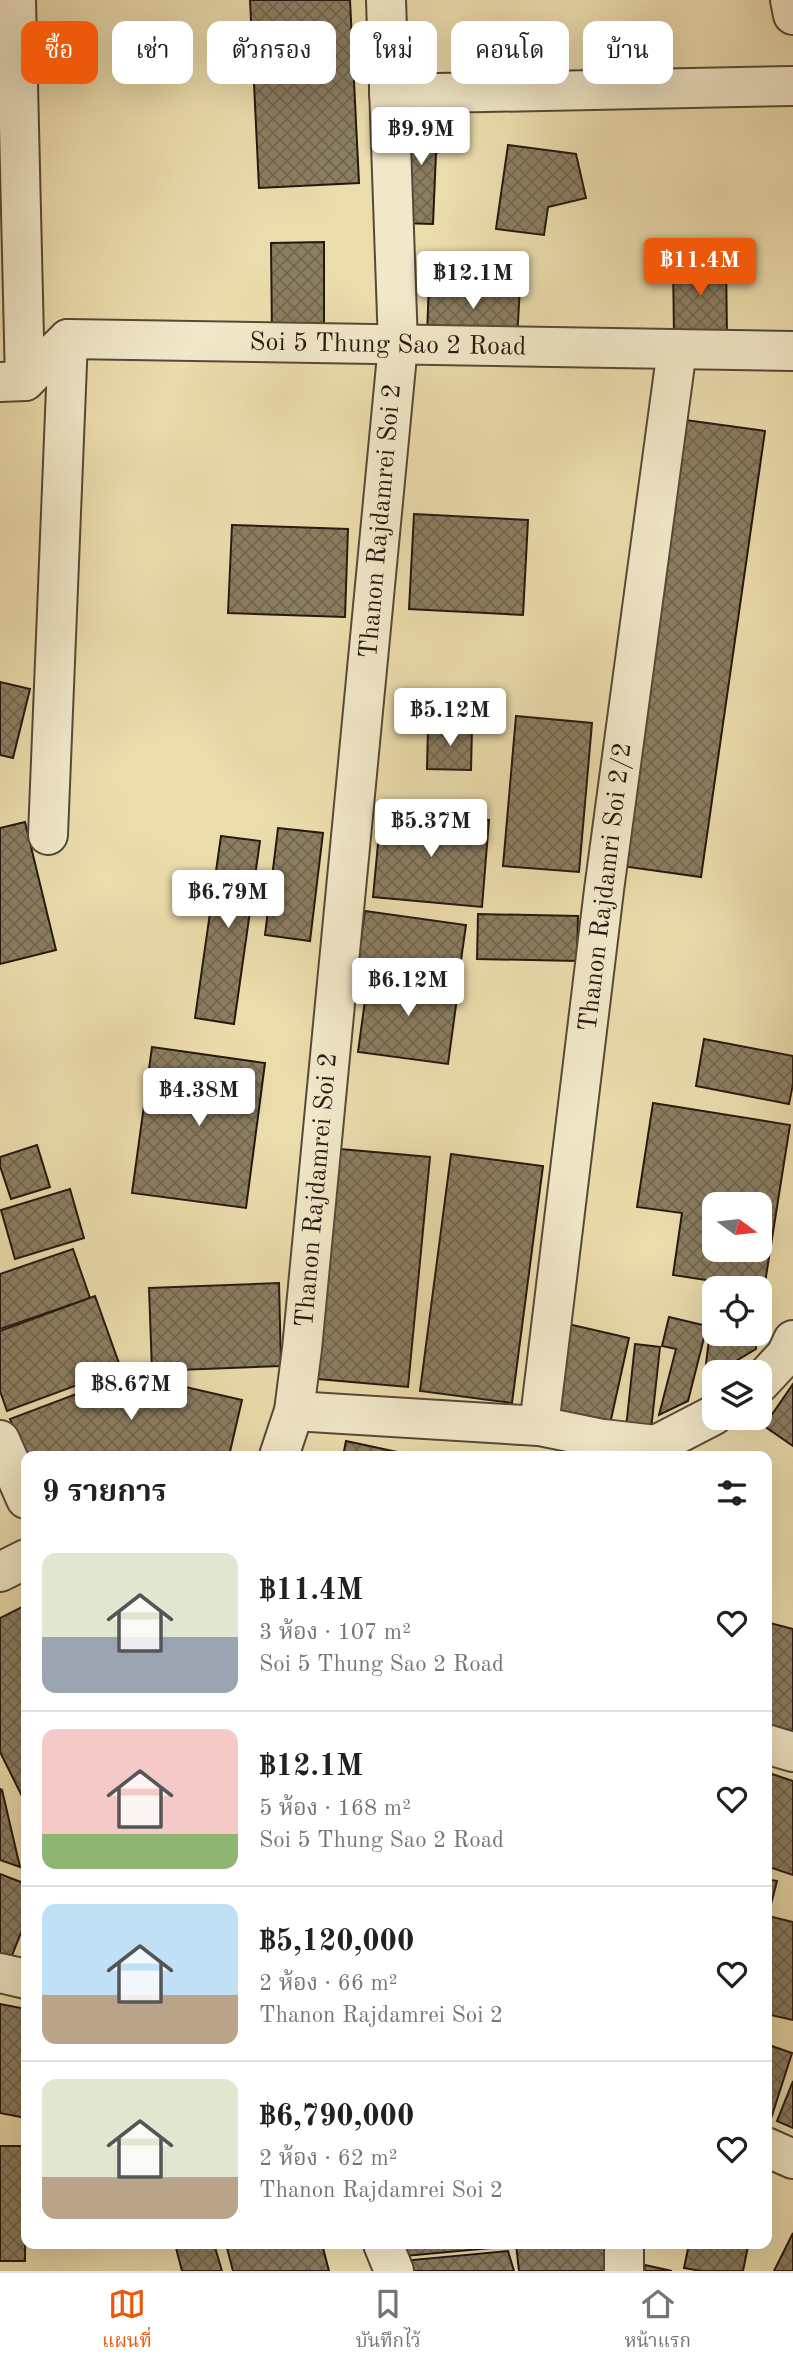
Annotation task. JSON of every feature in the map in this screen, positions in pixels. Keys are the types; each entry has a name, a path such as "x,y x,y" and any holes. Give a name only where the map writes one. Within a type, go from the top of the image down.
{"street":[{"name":"Thanon Rajdamrei Soi 2","path":"281,1451 294,1411 398,345 386,0"},
{"path":"790,0 793,15"},
{"path":"11,24 12,382"},
{"path":"389,94 793,86"},
{"path":"12,382 68,339"},
{"path":"48,835 68,339"},
{"name":"Soi 5 Thung Sao 2 Road","path":"68,339 793,351"},
{"name":"Thanon Rajdamri Soi 2/2","path":"539,1426 606,877 677,349"},
{"path":"772,1370 786,1355 793,1340"},
{"path":"294,1411 539,1426 603,1438 656,1444 702,1421"},
{"path":"0,1440 21,1488"},
{"path":"0,1573 21,1562"},
{"path":"772,1746 793,1752"},
{"path":"0,1973 21,1978"},
{"path":"772,2150 793,2159"},
{"path":"385,2249 394,2271"},
{"path":"624,2249 624,2271"}],"building":[{"path":"250,0 350,0 350,84 354,84 359,183 259,188 254,84 336,84 336,21 251,21"},
{"path":"403,118 449,120 458,145 436,153 433,224 399,223"},
{"path":"508,145 576,154 586,198 548,207 544,235 496,229"},
{"path":"324,242 324,337 272,337 271,243"},
{"path":"673,260 726,260 727,336 674,337"},
{"path":"429,281 520,286 517,341 427,337"},
{"path":"678,419 765,431 701,877 614,865"},
{"path":"414,514 528,520 523,615 409,609"},
{"path":"232,525 348,529 345,617 228,613"},
{"path":"0,682 30,689 13,758 0,755"},
{"path":"516,716 592,723 579,872 503,866"},
{"path":"428,727 472,727 471,770 427,769"},
{"path":"381,812 489,820 482,907 373,897"},
{"path":"25,822 56,950 0,964 0,828"},
{"path":"278,828 323,833 310,941 265,935"},
{"path":"221,836 260,841 234,1024 195,1018"},
{"path":"365,911 466,925 459,974 358,960"},
{"path":"478,914 578,916 577,961 477,959"},
{"path":"369,971 459,983 448,1064 358,1052"},
{"path":"704,1039 793,1056 793,1084 789,1104 696,1086"},
{"path":"152,1047 265,1063 246,1208 132,1193"},
{"path":"653,1103 790,1125 772,1239 772,1192 702,1192 702,1262 768,1262 766,1276 702,1276 702,1279 673,1275 682,1213 637,1207"},
{"path":"37,1145 50,1187 11,1199 0,1166 0,1157"},
{"path":"340,1149 430,1157 408,1387 318,1379"},
{"path":"451,1154 543,1166 512,1403 420,1391"},
{"path":"70,1189 84,1238 15,1259 1,1210"},
{"path":"73,1249 90,1298 0,1329 0,1274"},
{"path":"279,1283 281,1366 152,1371 149,1288"},
{"path":"95,1296 121,1369 7,1411 0,1391 0,1331"},
{"path":"669,1317 702,1325 702,1346 688,1401 659,1415 676,1349 662,1346"},
{"path":"568,1324 629,1338 608,1433 547,1420"},
{"path":"635,1344 660,1347 651,1430 626,1428"},
{"path":"708,1346 756,1346 756,1349 738,1360 706,1360"},
{"path":"129,1374 242,1400 230,1451 22,1451 10,1419"},
{"path":"793,1384 793,1446 770,1430 772,1430 772,1414"},
{"path":"346,1441 393,1451 344,1451"},
{"path":"21,1608 21,1794 0,1752 0,1618"},
{"path":"772,1624 793,1629 793,1731 772,1726"},
{"path":"772,1774 793,1781 793,1875 772,1868"},
{"path":"0,1789 2,1790 20,1867 0,1860"},
{"path":"0,1874 21,1882 21,1933 7,1968 0,1965"},
{"path":"772,1880 777,1881 772,1900"},
{"path":"772,1917 793,1922 793,2020 772,2015"},
{"path":"0,2004 21,2008 21,2117 0,2113"},
{"path":"772,2046 792,2053 772,2116"},
{"path":"793,2081 793,2128 777,2121"},
{"path":"0,2146 21,2146 21,2249 25,2249 25,2261 0,2261"},
{"path":"793,2233 793,2271 774,2271"},
{"path":"176,2249 215,2249 222,2271 182,2271"},
{"path":"227,2249 323,2249 329,2271 233,2271"},
{"path":"402,2249 481,2249 405,2256"},
{"path":"517,2249 615,2249 617,2271 519,2271"},
{"path":"688,2249 747,2249 743,2271 701,2271 684,2268"},
{"path":"508,2251 514,2271 405,2271 401,2261"},
{"path":"645,2265 672,2271 644,2271"}]}
